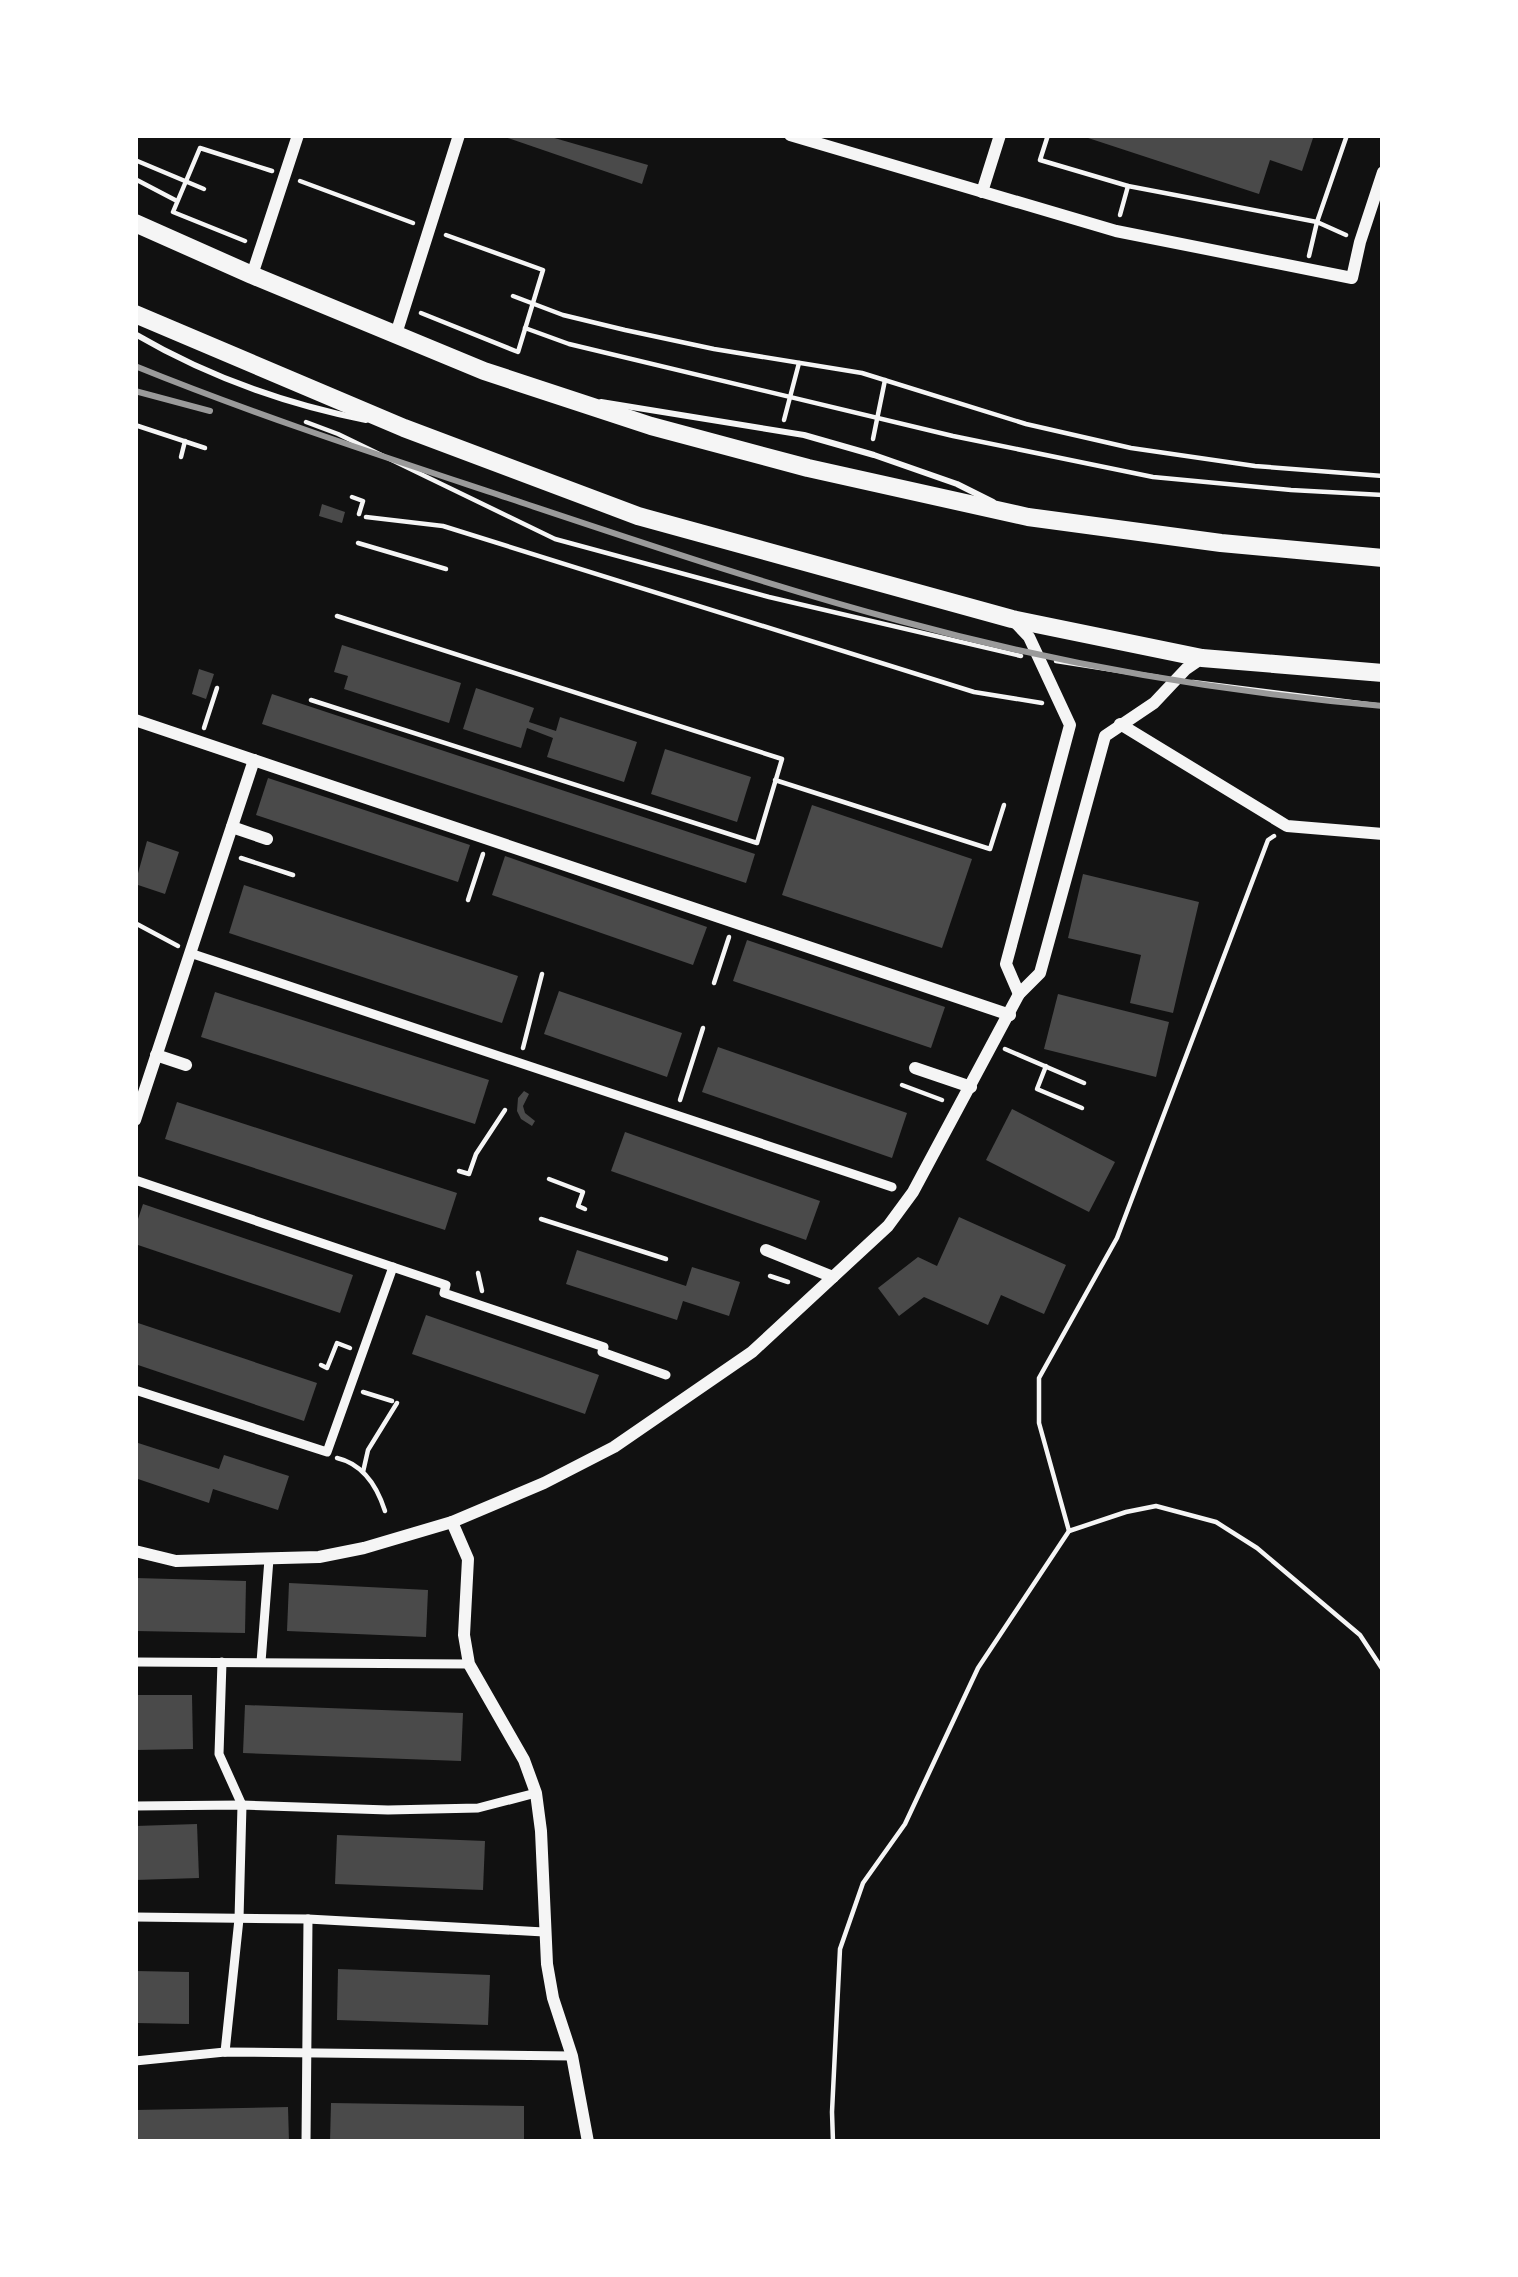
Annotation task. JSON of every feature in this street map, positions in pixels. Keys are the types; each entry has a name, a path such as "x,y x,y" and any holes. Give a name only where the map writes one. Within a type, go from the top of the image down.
{"main road":[{"path":"135,223 484,371 651,427 1023,516 1221,543 1383,558"},
{"path":"135,314 404,428 638,516 1012,619 1202,658 1383,673"}],"street":[{"path":"251,275 298,135"},
{"path":"396,334 459,135"},
{"path":"790,135 1116,231 1352,278 1383,172"},
{"path":"982,191 1000,135"},
{"path":"1012,619 1029,637 1070,724 1006,964 1019,994"},
{"path":"135,1551 176,1561 319,1557 401,1539 544,1483 614,1447 752,1352 888,1226 913,1192 1019,994 1040,973 1105,736 1154,703 1202,658"},
{"path":"135,720 1010,1015"},
{"path":"1120,724 1287,826 1383,834"},
{"path":"135,1120 254,760"},
{"path":"232,827 266,839"},
{"path":"190,953 892,1187"},
{"path":"156,1055 186,1065"},
{"path":"915,1068 971,1087"},
{"path":"135,1180 446,1285 444,1293 604,1347 602,1352 666,1375"},
{"path":"766,1250 833,1277"},
{"path":"135,1390 327,1452 393,1268"},
{"path":"452,1522 468,1559 464,1635 469,1664 524,1760 536,1793 553,1998 572,2056 588,2142"},
{"path":"261,1662 269,1558"},
{"path":"135,1661 469,1664"},
{"path":"222,1662 219,1754 242,1805 238,1919 225,2052"},
{"path":"135,1806 478,1808 536,1793"},
{"path":"135,1917 308,1919 544,1932"},
{"path":"306,2142 308,1919"},
{"path":"135,2061 225,2052 572,2056"}],"lane":[{"path":"135,334 259,392 314,410 404,428"},
{"path":"562,397 804,435 957,484 1023,516"}],"path":[{"path":"1048,135 1040,160 1127,186 1317,222 1360,242"},
{"path":"1306,268 1347,135"},
{"path":"261,248 173,212 200,148 544,270 518,352 404,307"},
{"path":"135,160 204,189"},
{"path":"135,179 177,201"},
{"path":"1116,231 1127,186"},
{"path":"513,296 562,315 625,330 862,373 1025,424 1131,448 1255,466 1383,476"},
{"path":"525,328 568,344 1153,478 1383,495"},
{"path":"782,419 799,363"},
{"path":"872,443 885,380"},
{"path":"135,425 205,448"},
{"path":"181,458 185,442"},
{"path":"352,497 363,501 362,516 443,526 974,692 1063,707"},
{"path":"358,543 446,569"},
{"path":"310,700 757,843 782,759 337,616"},
{"path":"200,742 217,688"},
{"path":"776,780 990,849 1004,806"},
{"path":"1069,1531 1039,1423 1039,1378 1117,1238 1268,840 1287,826"},
{"path":"468,900 488,838"},
{"path":"248,860 293,875"},
{"path":"714,983 734,921"},
{"path":"135,923 190,953"},
{"path":"523,1048 542,974"},
{"path":"680,1100 703,1028"},
{"path":"994,1044 1084,1083"},
{"path":"1046,1066 1037,1089 1082,1108"},
{"path":"902,1085 948,1102"},
{"path":"459,1172 469,1174 476,1154 505,1110"},
{"path":"549,1179 583,1192 578,1206 585,1209"},
{"path":"541,1219 666,1259"},
{"path":"770,1276 788,1282"},
{"path":"321,1365 327,1368 337,1343 362,1352"},
{"path":"350,1387 395,1402 368,1450 363,1473"},
{"path":"327,1452 350,1461 378,1488 385,1511"},
{"path":"833,2142 840,1949 863,1883 905,1824 979,1668 1069,1531 1156,1506 1216,1522 1257,1548 1360,1635 1383,1670"}],"building":[{"path":"544,135 648,165 642,184 502,136"},
{"path":"1314,135 1302,171 1270,160 1259,194 1082,136"},
{"path":"322,504 345,512 342,523 319,516"},
{"path":"342,645 461,683 449,723 344,689 348,676 334,672"},
{"path":"199,669 214,674 206,699 192,694"},
{"path":"476,688 534,708 529,722 556,731 560,717 637,742 624,782 547,757 553,738 527,728 521,748 463,729"},
{"path":"272,694 755,854 746,883 262,724"},
{"path":"665,749 751,777 737,822 651,794"},
{"path":"268,778 470,845 458,882 256,815"},
{"path":"812,805 972,859 942,948 782,895"},
{"path":"147,841 179,852 165,894 135,884"},
{"path":"505,856 707,927 693,965 492,895"},
{"path":"1083,874 1199,902 1173,1013 1130,1003 1141,955 1068,938"},
{"path":"244,885 518,976 502,1023 229,933"},
{"path":"747,940 945,1007 931,1048 733,981"},
{"path":"559,991 682,1033 667,1077 544,1034"},
{"path":"215,992 489,1080 475,1124 201,1037"},
{"path":"1058,994 1169,1022 1156,1077 1044,1049"},
{"path":"718,1047 907,1113 892,1158 702,1092"},
{"path":"524,1091 529,1094 523,1106 535,1121 532,1126 517,1111"},
{"path":"177,1102 457,1193 445,1230 165,1139"},
{"path":"1012,1109 1115,1162 1089,1212 986,1160"},
{"path":"625,1132 820,1201 806,1240 611,1171"},
{"path":"143,1204 353,1275 340,1313 135,1244"},
{"path":"959,1217 1066,1265 1044,1314 1001,1295 988,1325 924,1297 899,1316 878,1288 918,1257 937,1266"},
{"path":"577,1250 686,1286 692,1267 740,1282 729,1316 683,1301 677,1320 566,1284"},
{"path":"426,1315 599,1375 585,1414 412,1354"},
{"path":"135,1322 317,1383 304,1421 135,1364"},
{"path":"135,1442 219,1469 224,1455 289,1476 278,1510 213,1489 209,1503 135,1478"},
{"path":"135,1578 246,1581 245,1633 135,1631"},
{"path":"289,1583 428,1590 426,1637 287,1631"},
{"path":"135,1695 192,1695 193,1749 135,1750"},
{"path":"245,1705 463,1713 461,1761 243,1753"},
{"path":"197,1824 199,1878 135,1880 135,1826"},
{"path":"337,1835 485,1841 483,1890 335,1884"},
{"path":"338,1969 490,1975 488,2025 337,2020"},
{"path":"135,1971 189,1972 189,2024 135,2023"},
{"path":"331,2103 524,2106 524,2142 330,2142"},
{"path":"288,2107 289,2142 135,2142 135,2110"}],"railway":[{"path":"135,366 559,515 901,621 1140,674 1383,706"},
{"path":"135,391 210,411"}]}
